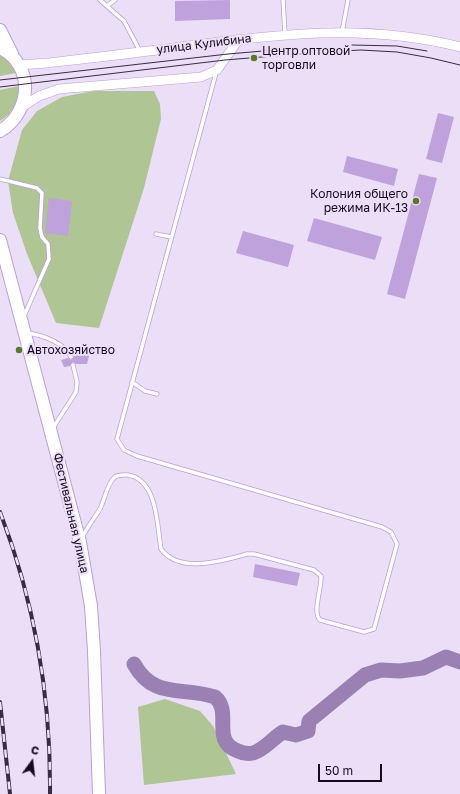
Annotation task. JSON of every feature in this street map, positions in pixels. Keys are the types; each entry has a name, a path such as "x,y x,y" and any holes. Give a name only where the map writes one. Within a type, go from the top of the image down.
{"main road":[{"path":"0,30 24,76 26,88 22,107 14,120 2,133"},
{"path":"0,48 17,62"},
{"name":"Фестивальная улица","path":"0,240 2,257 51,430 80,542 93,636 99,794"}],"street":[{"name":"улица Кулибина","path":"17,62 47,63 239,39 285,35 342,33 396,34 460,47"},
{"path":"22,107 39,96 58,89 202,77 217,70 239,39"}],"lane":[{"path":"100,0 124,21 140,52"},
{"path":"107,6 115,0"},
{"path":"284,0 285,35"},
{"path":"342,33 348,0"},
{"path":"80,542 101,508 110,483 114,477 120,475 133,476 141,481 151,493 161,549 166,556 178,561 201,564 247,554 254,554 314,570 321,576 322,583 316,612 320,620 364,632 374,629 397,544 390,532 382,527 129,453 124,450 117,439 217,70"},
{"path":"0,179 36,188 42,193 40,228 42,237 48,244 49,259 48,266 28,305 23,328 44,337 68,351 71,357"},
{"path":"156,234 171,237"},
{"path":"51,430 76,392 77,382 73,365"},
{"path":"132,382 145,391 157,394"}],"green space":[{"path":"0,55 10,63 16,73 0,76"},
{"path":"19,86 18,96 12,110 0,121 0,90"},
{"path":"93,91 154,91 160,104 161,119 144,188 99,328 56,323 27,254 13,213 8,181 22,130 37,111 62,97"},
{"path":"165,699 200,711 213,726 236,774 144,785 138,707"}],"building":[{"path":"230,0 230,19 175,21 175,1"},
{"path":"438,113 454,117 442,163 426,159"},
{"path":"347,156 398,169 394,186 343,172"},
{"path":"419,174 437,178 405,299 387,294"},
{"path":"49,198 72,201 68,236 45,233"},
{"path":"314,218 382,237 375,260 307,241"},
{"path":"243,231 294,245 288,267 236,253"},
{"path":"80,354 89,356 87,364 76,364 73,362 70,366 64,367 61,360 68,358 71,360 74,356"},
{"path":"255,564 300,573 297,586 253,577"}],"waterway":[{"path":"134,664 150,683 170,690 215,697 220,703 222,710 223,733 225,740 230,746 238,751 243,753 253,753 261,749 283,732 296,735 308,731 309,721 365,675 381,670 400,671 423,668 446,657 460,662"}],"tram line":[{"path":"352,45 397,46 427,51"},
{"path":"0,80 228,54 298,48"},
{"path":"0,87 225,60 361,50 397,52 460,65"}],"railway":[{"path":"0,512 23,581 38,651 48,722 50,794"},
{"path":"0,702 10,794"}],"place":[{"name":"Центр оптовой торговли","path":"254,58"},
{"name":"Колония общего режима ИК-13","path":"416,201"},
{"name":"Автохозяйство","path":"19,350"}]}
